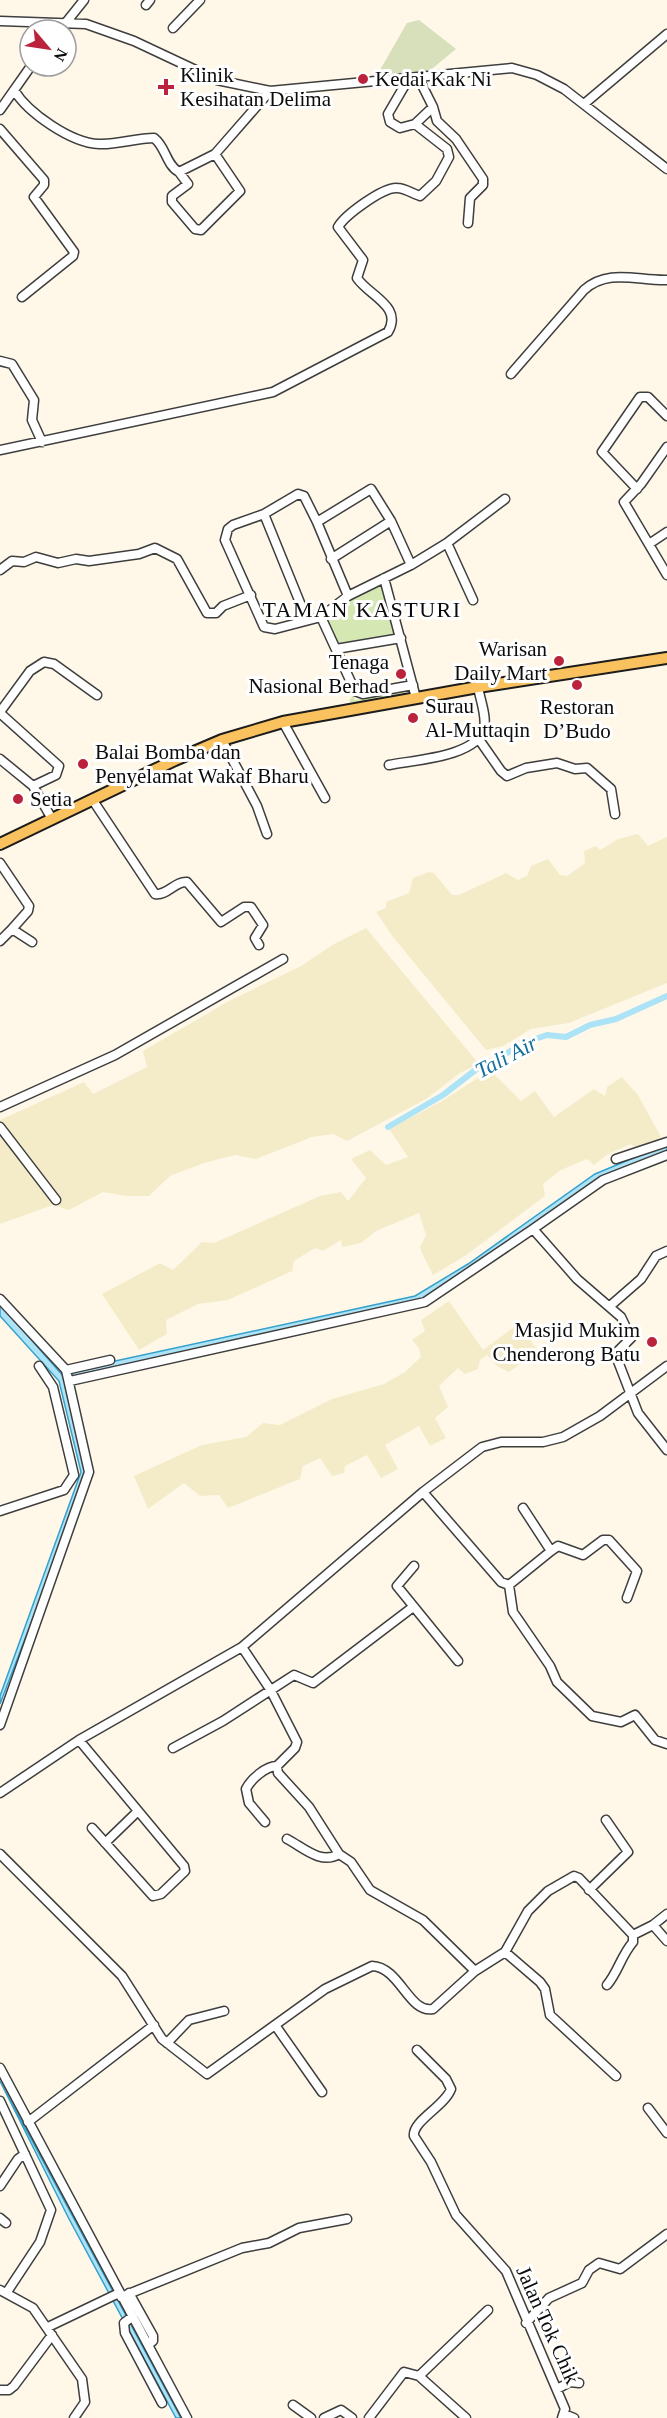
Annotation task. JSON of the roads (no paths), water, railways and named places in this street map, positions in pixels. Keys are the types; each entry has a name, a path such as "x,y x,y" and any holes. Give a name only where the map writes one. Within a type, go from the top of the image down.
{"main road":[{"path":"0,844 222,740 283,723 416,698 667,658"}],"street":[{"path":"69,18 83,0"},
{"path":"65,18 83,0"},
{"path":"173,28 200,0"},
{"path":"0,10 2,21 18,22"},
{"path":"78,23 111,32 217,80 270,91 512,69 549,80 584,104 667,169"},
{"path":"584,104 667,34"},
{"path":"0,110 23,78"},
{"path":"414,78 433,107 437,121 453,135 484,180 470,199 468,223"},
{"path":"414,78 388,116 390,122 400,128 415,124 433,107"},
{"path":"14,90 35,113 79,140 112,144 154,138 160,142 171,165 188,184 172,196 172,202 189,223 201,230 240,192 215,154"},
{"path":"179,172 215,154 270,91"},
{"path":"0,450 280,389 388,332 393,322 390,312 377,295 357,278 363,260 338,227 344,216 391,188 400,188 420,196 436,181 449,157 447,149 415,124"},
{"path":"0,129 44,180 44,184 34,197 74,252 73,256 22,297"},
{"path":"511,374 590,284 618,276 667,280"},
{"path":"0,361 12,364 34,400 32,420 42,442"},
{"path":"637,489 602,452 642,397 648,397 667,416"},
{"path":"667,447 637,489 626,499 624,506 667,575"},
{"path":"317,522 371,489 391,521 411,565"},
{"path":"348,596 304,496 298,494 264,514 233,525 225,534 225,540 251,595 261,624 264,627 275,629 321,618 348,596 411,565 447,543 504,499"},
{"path":"264,514 307,620"},
{"path":"331,559 391,521"},
{"path":"649,544 667,532"},
{"path":"447,543 473,600"},
{"path":"0,570 12,561 24,562 36,557 59,563 76,559 90,561 139,554 155,548 177,559 208,613 216,613 222,606 251,595"},
{"path":"384,578 416,698"},
{"path":"321,618 352,687 359,693 413,685"},
{"path":"336,649 401,638"},
{"path":"33,786 56,775 59,766 0,712 30,671 44,662 54,664 97,694"},
{"path":"389,765 441,754 456,754 478,738 484,726 478,687"},
{"path":"283,723 325,798"},
{"path":"478,738 507,776 526,768 557,763 592,771 611,789 615,814"},
{"path":"222,740 257,806 267,834"},
{"path":"0,759 33,786 52,819"},
{"path":"92,799 155,894 162,894 182,882 187,882 221,922 244,907 251,907 263,925 255,938 259,945"},
{"path":"0,863 29,906 28,911 0,941"},
{"path":"12,929 32,942"},
{"path":"0,1107 115,1055 283,959"},
{"path":"0,1127 56,1200"},
{"path":"0,1134 9,1145 14,1143"},
{"path":"616,1159 667,1142"},
{"path":"68,1375 425,1302 603,1180 667,1155"},
{"path":"533,1229 577,1279 621,1317 630,1337 616,1353 638,1413 667,1450"},
{"path":"610,1306 641,1279 656,1256 667,1251"},
{"path":"0,1299 68,1375 69,1390 88,1466 88,1478 0,1725"},
{"path":"68,1375 110,1360"},
{"path":"0,1511 64,1490 74,1475 53,1387 39,1366"},
{"path":"0,1793 79,1740 242,1647 423,1492 482,1447 501,1442 543,1442 563,1437 582,1427 667,1366"},
{"path":"74,1475 88,1478"},
{"path":"423,1492 501,1582 509,1585"},
{"path":"523,1508 551,1551"},
{"path":"509,1585 558,1546 583,1555 603,1540 609,1539 637,1571 627,1598"},
{"path":"414,1566 397,1586 458,1661"},
{"path":"509,1585 513,1612 550,1666 557,1682 592,1716 621,1722 635,1715 655,1740 667,1744"},
{"path":"173,1748 223,1721 270,1689 294,1676 313,1683 413,1606"},
{"path":"242,1647 270,1689 297,1742 295,1748 277,1766 269,1767 250,1782 246,1789 249,1803 265,1822"},
{"path":"79,1740 184,1866 184,1873 161,1894 153,1896 92,1828"},
{"path":"277,1766 278,1773 309,1807 339,1854 351,1862 370,1890 423,1920 475,1971"},
{"path":"105,1843 138,1811"},
{"path":"589,1890 628,1852 606,1820"},
{"path":"287,1839 322,1859 330,1859 339,1854"},
{"path":"0,1854 122,1976 166,2043 207,2074 325,1989 372,1966 389,1971 406,1994 428,2010 441,2003 475,1971 505,1952 528,1911 548,1891 574,1876 579,1878 633,1935 633,1942 618,1962 616,1971 607,1985"},
{"path":"633,1935 653,1925 667,1914"},
{"path":"653,1925 667,1941"},
{"path":"505,1952 540,1982 550,2015 616,2076"},
{"path":"166,2043 189,2020 224,2011"},
{"path":"28,2122 154,2025"},
{"path":"275,2025 322,2092"},
{"name":"Jalan Tok Chik","path":"417,2050 446,2079 450,2089 443,2101 416,2126 414,2136 431,2162 456,2215 506,2271 526,2323 557,2389 563,2416"},
{"path":"0,2068 134,2320 153,2338 148,2345 187,2418"},
{"path":"0,2101 51,2210 40,2243 4,2291 33,2308 82,2380 85,2402 74,2418"},
{"path":"648,2108 667,2133"},
{"path":"0,2186 18,2159 25,2154"},
{"path":"0,2390 12,2389 50,2331 106,2299 242,2248 269,2243 299,2228 347,2219"},
{"path":"526,2323 549,2298 582,2283 589,2270 599,2263 620,2269 667,2234"},
{"path":"419,2376 488,2310"},
{"path":"134,2320 125,2333 162,2403"},
{"path":"369,2418 404,2372 419,2376 466,2418"},
{"path":"557,2389 570,2382 579,2384"},
{"path":"293,2405 311,2418"},
{"path":"324,2418 341,2410 352,2418"},
{"path":"563,2416 574,2418"}],"water":[{"path":"667,1144 667,1151 605,1175 423,1299 73,1376 69,1371 415,1296 468,1264 595,1174"},
{"path":"0,1304 65,1378 89,1472 0,1704 0,1696 81,1472 59,1381 0,1316"},
{"path":"0,2081 181,2418 176,2418 68,2217"}],"waterway":[{"name":"Tali Air","path":"388,1127 443,1095 478,1068 532,1040 547,1035 566,1037 590,1025 616,1019 667,996"}],"place":[{"name":"Kedai Kak Ni","path":"363,79"},
{"name":"Klinik Kesihatan Delima","path":"166,87"},
{"name":"Warisan Daily Mart","path":"559,661"},
{"name":"Tenaga Nasional Berhad","path":"401,674"},
{"name":"Restoran D’Budo","path":"577,685"},
{"name":"Surau Al-Muttaqin","path":"413,718"},
{"name":"Balai Bomba dan Penyelamat Wakaf Bharu","path":"83,764"},
{"name":"Setia","path":"18,799"},
{"name":"Masjid Mukim Chenderong Batu","path":"652,1342"}],"district":[{"name":"TAMAN KASTURI","path":"362,609"}]}
